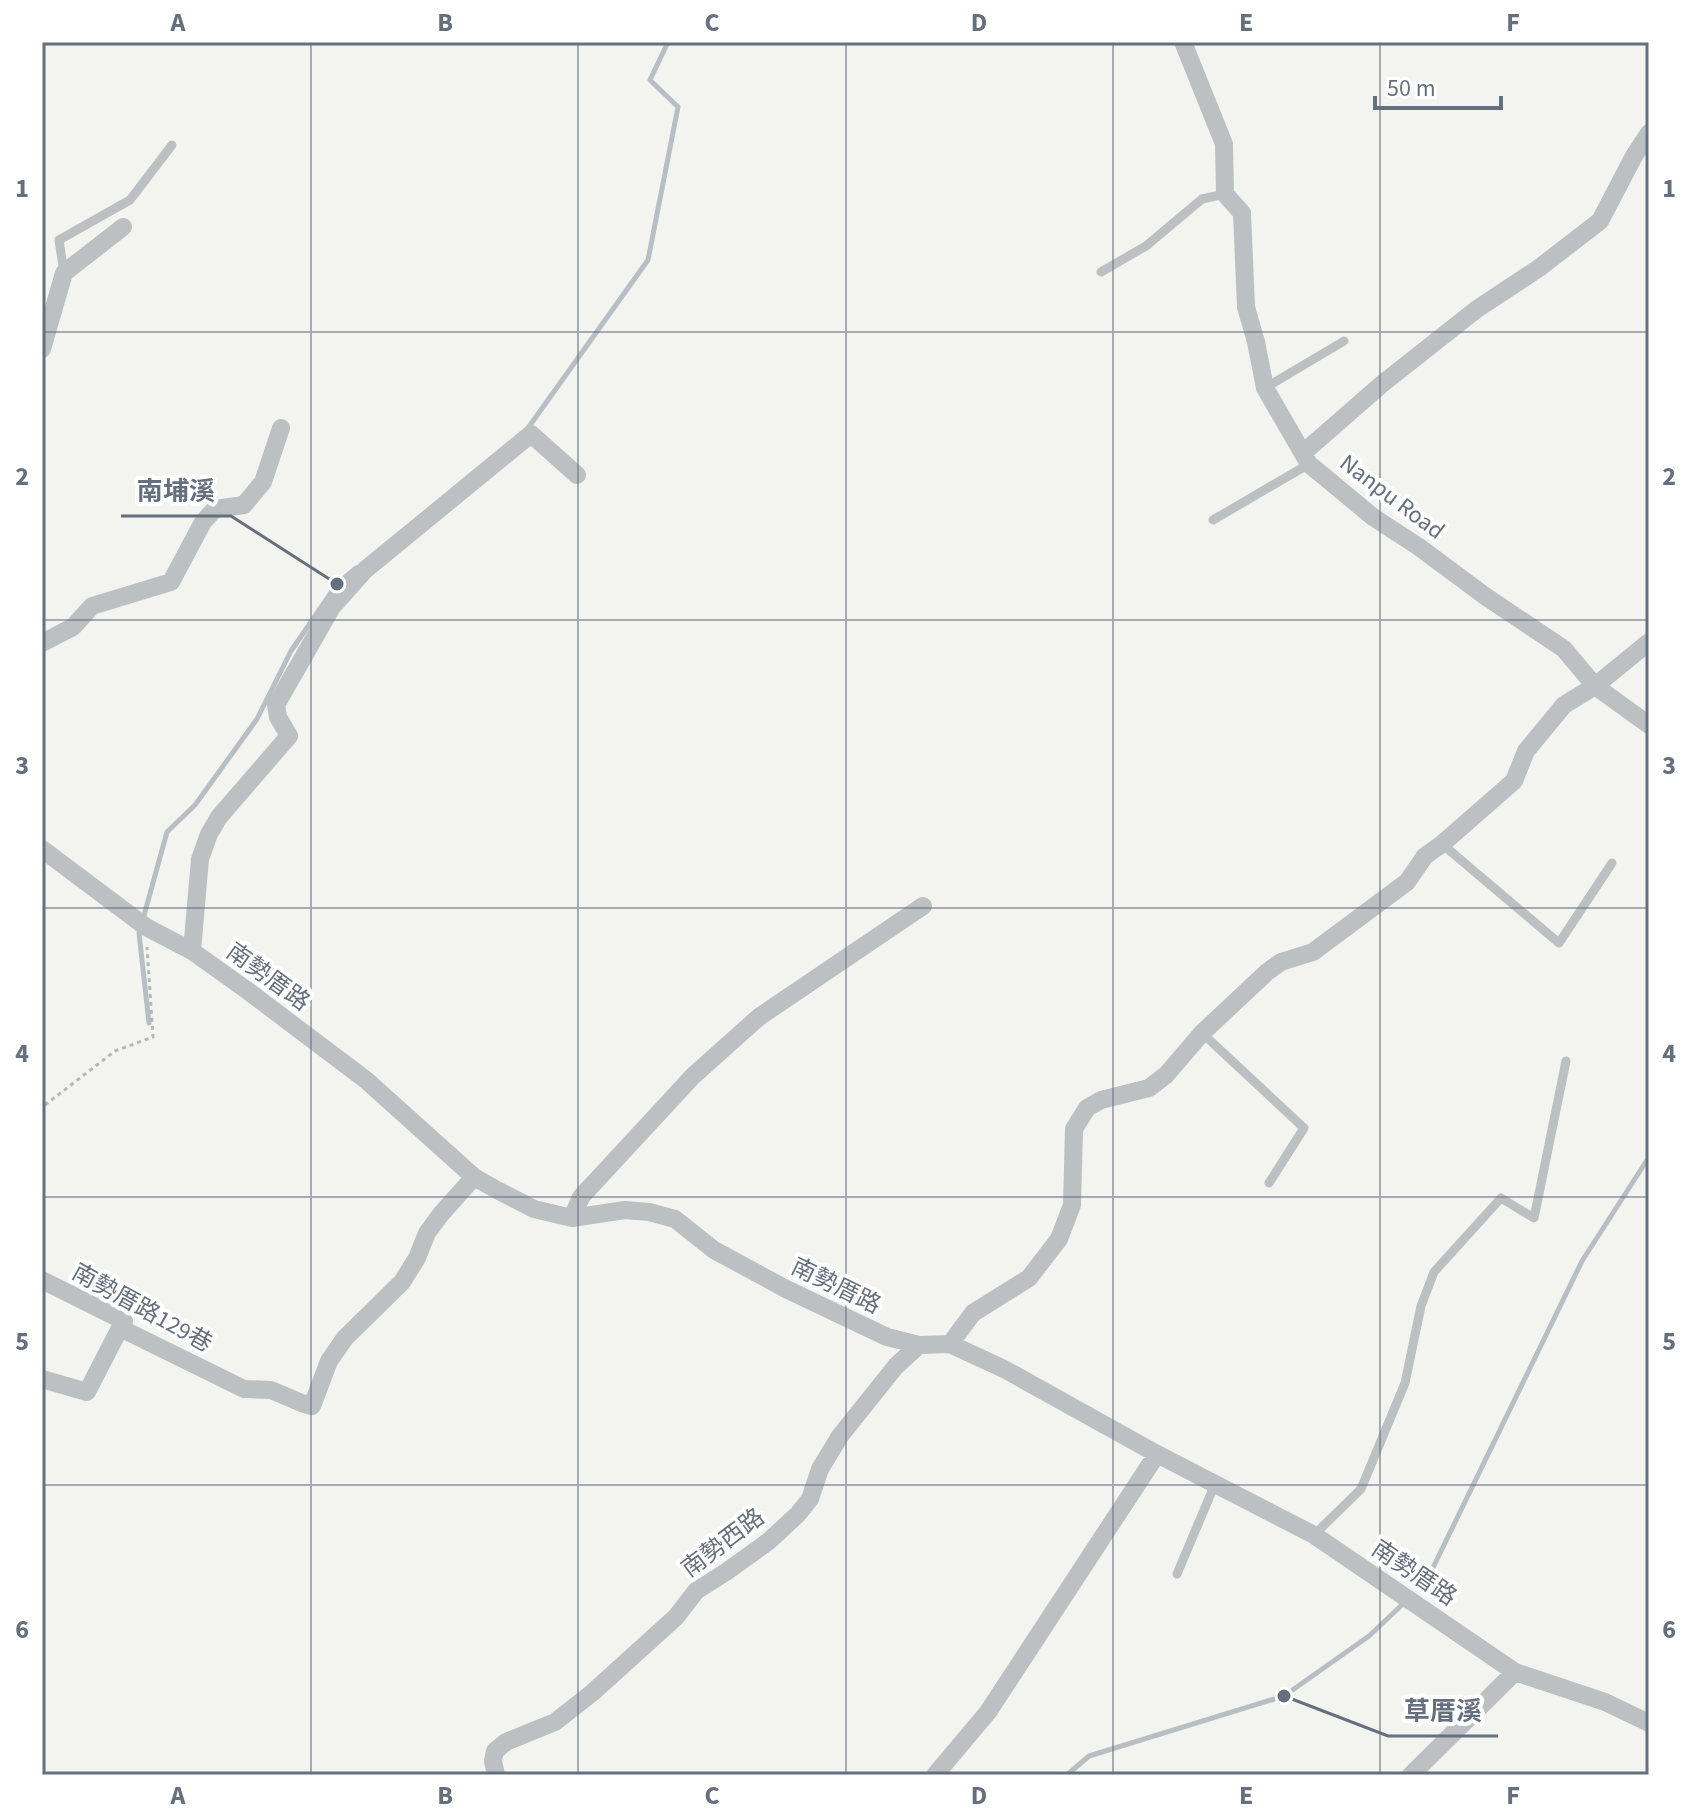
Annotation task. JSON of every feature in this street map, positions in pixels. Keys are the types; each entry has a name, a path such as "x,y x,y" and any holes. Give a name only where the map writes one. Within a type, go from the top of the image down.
{"street":[{"name":"Nanpu Road","path":"1183,42 1224,144 1225,194 1242,213 1246,307 1265,388 1306,459 1373,517 1564,649 1595,686 1649,725"},
{"path":"1306,459 1382,384 1477,309 1539,268 1600,221 1649,133"},
{"path":"42,349 64,273 123,227"},
{"path":"42,643 73,627 92,606 171,582 203,522 215,509 244,505 263,482 281,428"},
{"path":"192,951 200,859 209,834 219,817 289,736 278,717 276,705 332,607 365,570 531,434 577,475"},
{"path":"950,1344 973,1313 1029,1278 1059,1239 1072,1205 1074,1129 1087,1108 1101,1100 1149,1088 1166,1075 1202,1033 1267,972 1281,962 1313,952 1407,882 1425,856 1514,781 1526,751 1564,705 1595,686 1649,642"},
{"name":"南勢厝路","path":"42,849 146,927 192,951 366,1080 474,1177 534,1209 572,1218 625,1210 675,1219 714,1250 786,1289 887,1337 919,1345 950,1344 1004,1369 1157,1454 1314,1535 1515,1672 1605,1702 1649,1723"},
{"path":"572,1218 581,1197 704,1066 759,1017 923,906"},
{"name":"南勢厝路129巷","path":"42,1280 124,1321 120,1328 244,1389 271,1390 312,1406 329,1361 345,1338 402,1282 417,1258 427,1233 474,1177"},
{"path":"42,1379 87,1392 120,1328"},
{"name":"南勢西路","path":"496,1775 493,1761 495,1751 506,1742 555,1722 580,1703 676,1617 696,1591 769,1541 798,1514 810,1499 820,1469 840,1436 896,1366 919,1345"},
{"path":"935,1775 988,1712 1157,1454"},
{"path":"1411,1775 1515,1672"}],"lane":[{"path":"64,273 59,240 130,200 172,145"},
{"path":"1101,272 1146,246 1202,199 1225,194"},
{"path":"1265,388 1344,341"},
{"path":"1213,520 1306,459"},
{"path":"1442,844 1559,943 1612,863"},
{"path":"1202,1033 1304,1128 1269,1183"},
{"path":"1314,1535 1361,1489 1405,1383 1421,1306 1434,1272 1501,1198 1534,1218 1566,1061"},
{"path":"1177,1574 1215,1484"}],"path":[{"path":"45,1105 115,1051 153,1037 146,927"}],"waterway":[{"path":"528,428 648,260 678,107 650,80 668,42"},
{"path":"143,919 167,832 195,805 257,719 291,651 337,584 356,568"},
{"path":"140,929 149,1023"},
{"path":"1427,1580 1582,1261 1649,1157"},
{"path":"1067,1775 1089,1756 1284,1696 1369,1636 1405,1602"}],"place":[{"name":"南埔溪","path":"337,584"},
{"name":"草厝溪","path":"1284,1696"}]}
